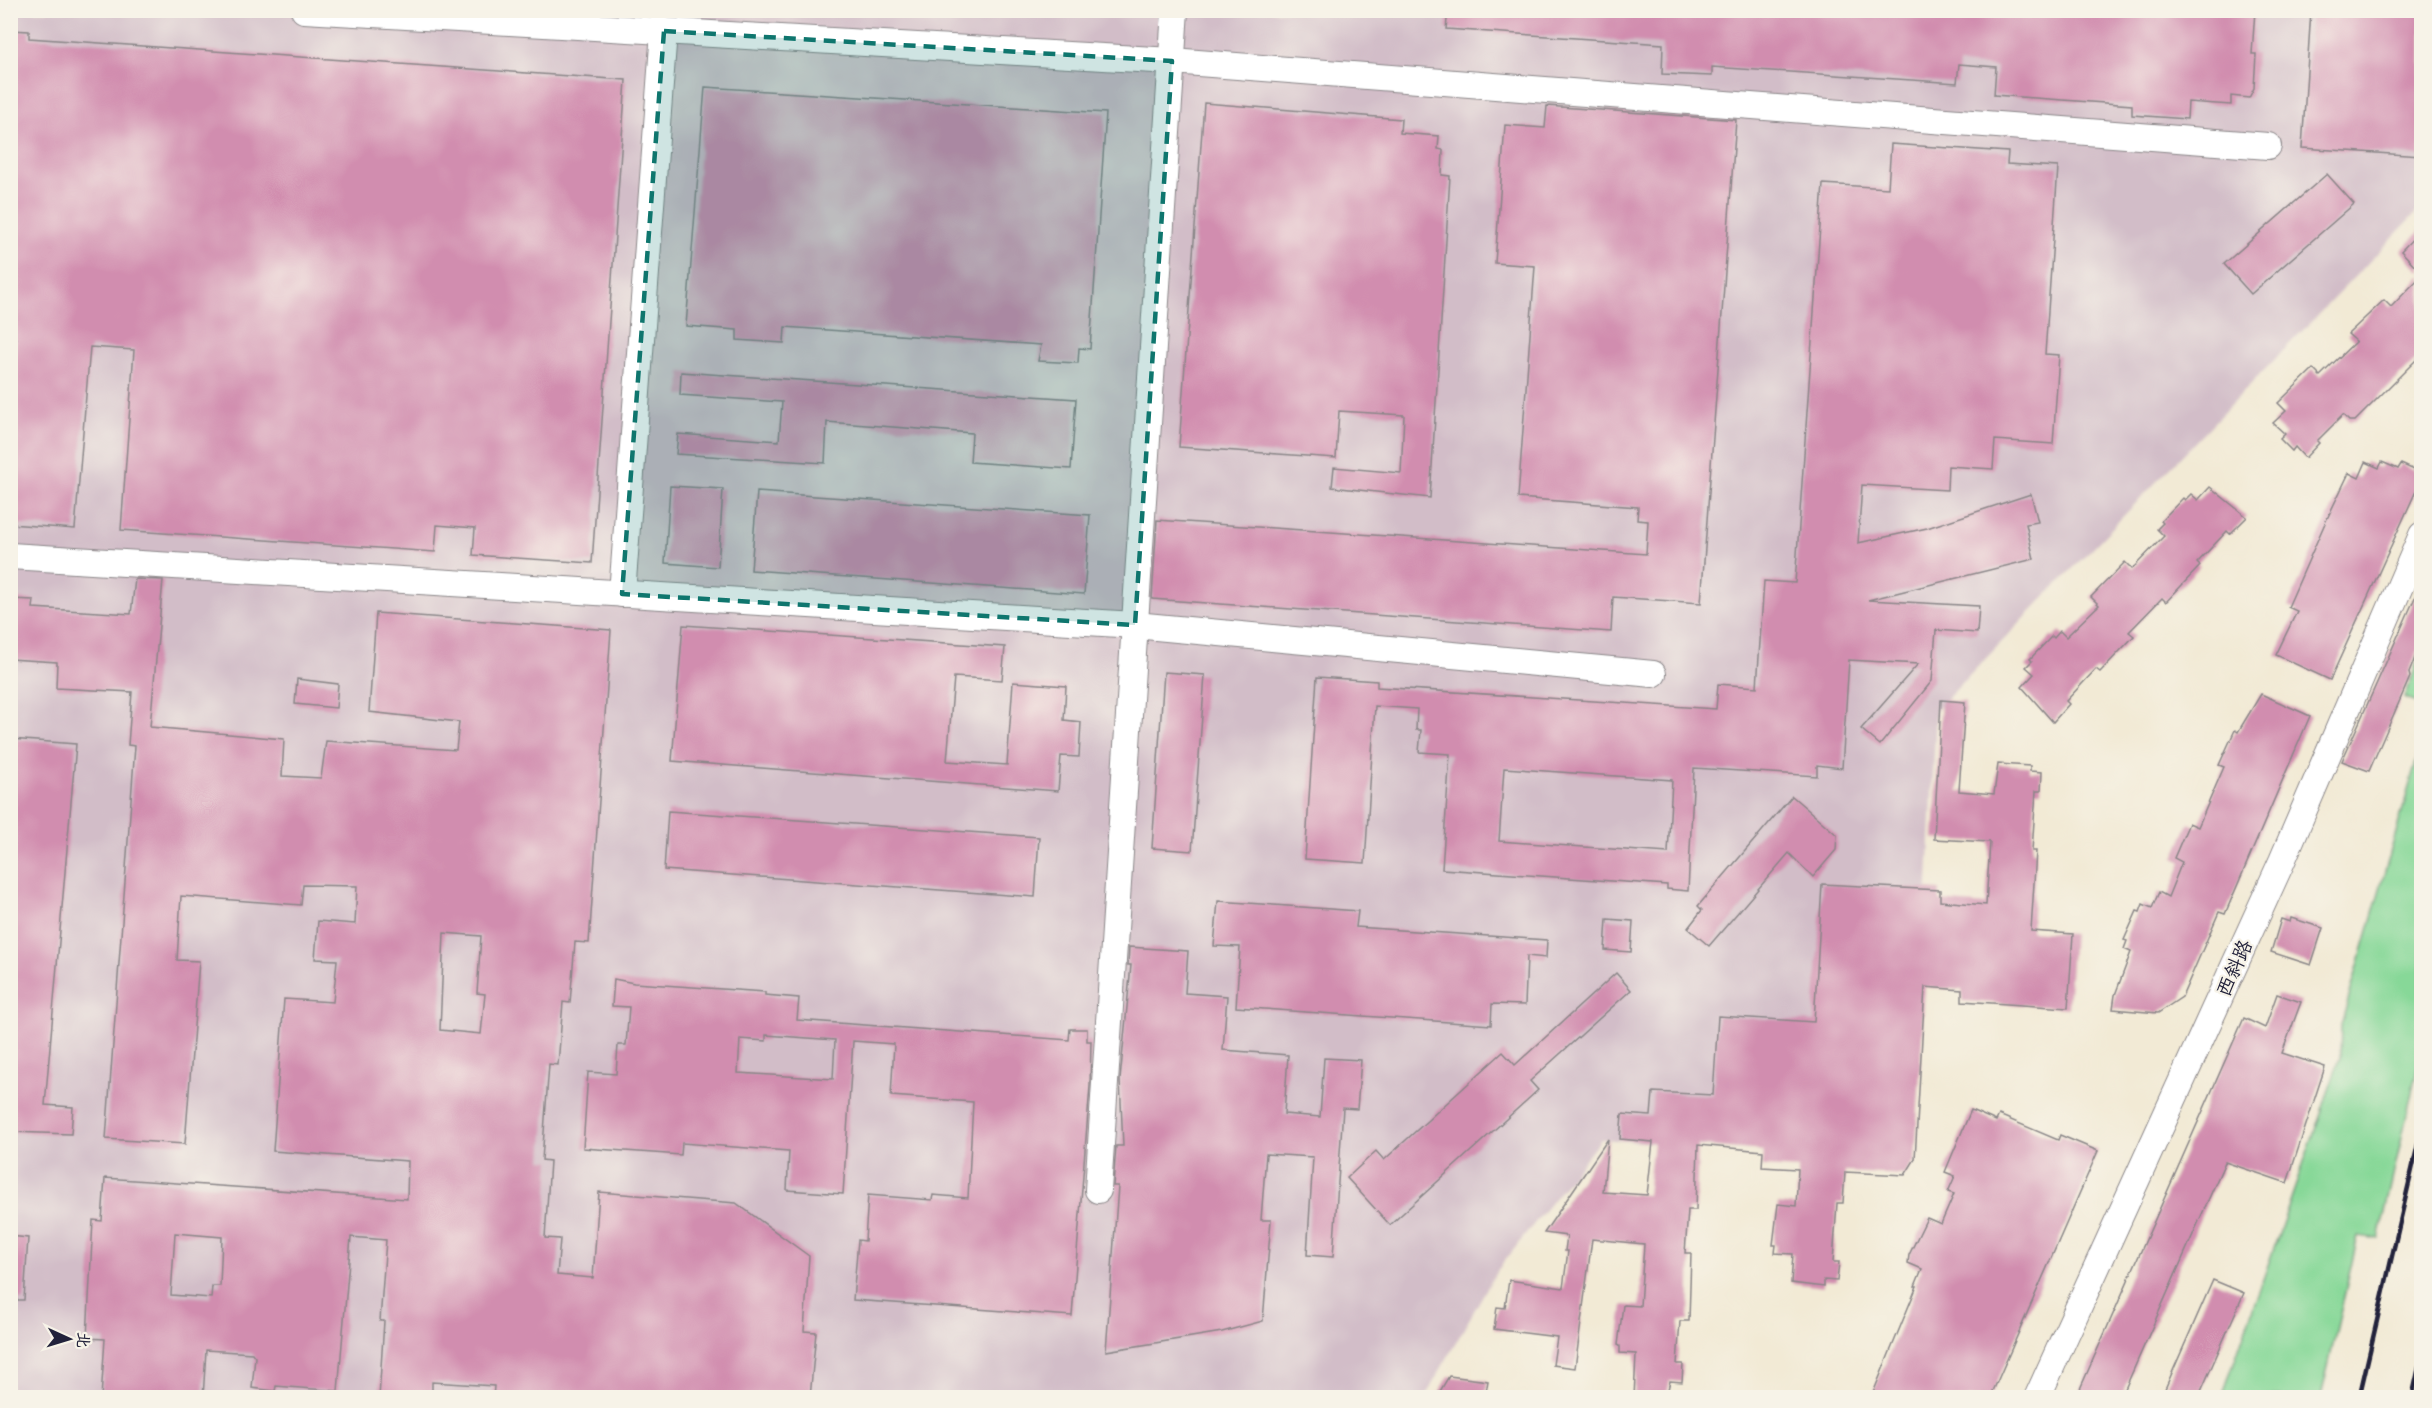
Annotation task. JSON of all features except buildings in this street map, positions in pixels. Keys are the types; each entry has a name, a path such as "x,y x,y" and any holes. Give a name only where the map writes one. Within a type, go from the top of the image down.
{"street":[{"path":"304,10 1172,61 2268,147"},
{"path":"1098,1190 1175,10"},
{"path":"622,594 664,31"},
{"name":"西斜路","path":"2037,1398 2282,861 2421,535"},
{"path":"10,556 1134,626 1653,674"}],"highlighted area":[{"path":"664,31 1172,61 1135,625 622,594"}],"shaded area":[{"path":"10,11 2421,11 2421,208 1936,710 1915,1162 1601,1139 1496,1272 1425,1397 11,1397"}],"green space":[{"path":"2421,651 2421,705 2405,698"},
{"path":"2421,745 2421,1052 2379,1239 2358,1236 2321,1397 2222,1397 2340,1058 2341,1025"}],"railway":[{"path":"2359,1398 2422,1127"},
{"path":"2412,1398 2422,1354"}]}
